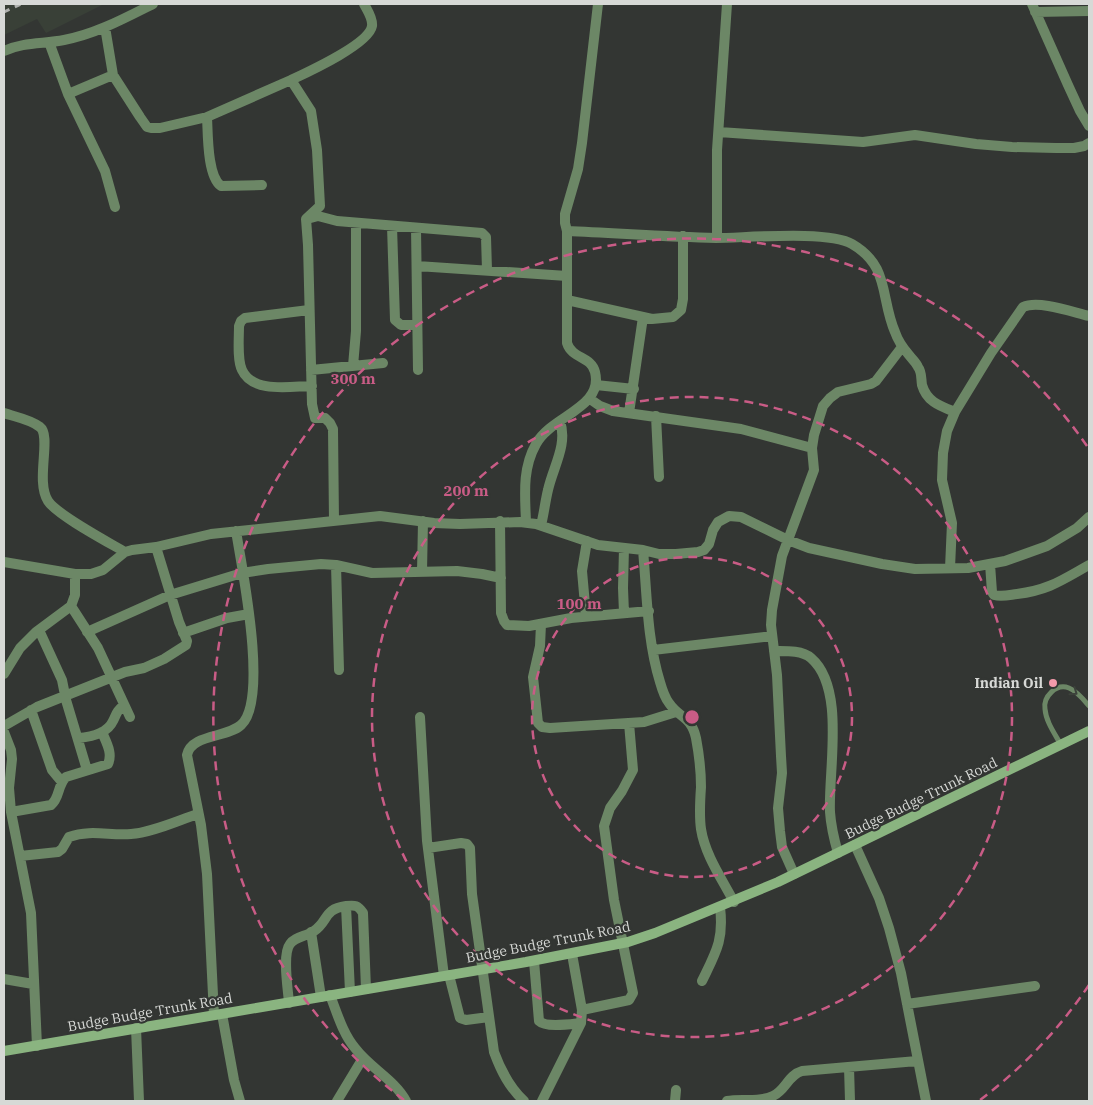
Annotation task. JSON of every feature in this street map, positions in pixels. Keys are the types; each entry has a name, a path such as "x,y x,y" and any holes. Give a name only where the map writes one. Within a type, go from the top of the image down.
{"main road":[{"name":"Budge Budge Trunk Road","path":"4,1051 534,961 624,943 734,902 1089,731"}],"street":[{"path":"4,51 12,47 64,40 105,27 153,4"},
{"path":"526,522 526,472 529,459 542,434 590,399 596,385 596,375 592,365 569,350 566,327 567,231 565,214 578,169 598,4"},
{"path":"716,238 719,132 727,4"},
{"path":"105,27 113,75 147,127 160,128 207,117 324,64 367,36 372,26 368,5"},
{"path":"1089,11 1034,8 1080,111 1089,126"},
{"path":"50,42 68,94 105,171 115,207"},
{"path":"68,94 113,75"},
{"path":"291,80 311,111 317,150 319,211"},
{"path":"207,117 212,168 218,183 222,186 262,185"},
{"path":"719,132 863,142 915,135 976,144 1021,148 1074,148 1084,146 1089,142"},
{"path":"319,211 306,219 313,412 315,418 325,418 330,423 332,429 334,521"},
{"path":"319,211 337,221 482,233 486,237 487,270"},
{"path":"353,366 356,331 356,223"},
{"path":"392,226 395,320 401,325 417,325"},
{"path":"416,228 418,370"},
{"path":"567,231 716,238 806,236 850,242 862,250 875,265 881,276 889,317 902,347 921,371 925,394 933,402 955,412"},
{"path":"567,300 643,317 664,319 673,317 681,310 683,299 683,236"},
{"path":"417,266 567,276"},
{"path":"950,568 952,523 942,480 943,453 955,412 1023,307 1038,305 1089,316"},
{"path":"309,310 245,318 241,321 239,326 240,362 242,370 254,382 273,386 312,386"},
{"path":"630,413 643,317"},
{"path":"794,874 782,847 778,808 782,756 777,675 772,636 772,610 780,564 814,470 812,448 823,406 838,392 876,381 902,347"},
{"path":"311,370 383,363"},
{"path":"596,385 634,388"},
{"path":"590,399 606,409 741,429 812,448"},
{"path":"4,413 38,425 42,429 45,445 41,471 47,499 52,505 65,516 125,552"},
{"path":"656,416 659,478"},
{"path":"542,525 548,490 562,446 563,435 560,421"},
{"path":"4,562 75,574 91,574 103,570 125,552 211,534 380,516 423,522 460,524 526,522 542,525 598,545 644,550 659,554 676,554 704,550 709,544 718,522 729,516 741,517 809,548 882,564 915,569 968,568 1005,562 1047,546 1088,520"},
{"path":"422,572 423,522"},
{"path":"500,522 501,612 507,625 541,624 586,616 649,611"},
{"path":"236,531 249,614 253,667 251,700 247,717 241,726 226,733 202,740 188,749 187,755 207,874 218,1014 240,1101"},
{"path":"586,616 582,571 587,542"},
{"path":"4,726 31,710 65,695 112,676 144,668 182,649 186,645 187,640 170,595 156,547"},
{"path":"624,548 622,588 624,613"},
{"path":"644,550 653,650 660,682 668,702 676,712 684,716 690,723 696,736 701,771 701,832 706,847 734,902"},
{"path":"87,632 170,595 242,572 321,564 336,565 372,573 457,571 501,578"},
{"path":"990,564 992,592 994,595 1000,596 1038,591 1051,587 1089,565"},
{"path":"336,565 339,670"},
{"path":"4,674 20,648 39,630 71,606 75,595 75,574"},
{"path":"71,606 93,639 112,676 130,718"},
{"path":"183,633 226,618 249,614"},
{"path":"541,624 540,646 533,677 538,723 542,726 550,728 629,723 651,720 676,712"},
{"path":"39,630 62,680 87,770"},
{"path":"653,650 772,636"},
{"path":"774,651 798,652 810,656 820,667 828,686 831,702 833,749 830,791 831,830 838,853"},
{"path":"78,738 91,737 102,732 110,726 117,711 124,705"},
{"path":"31,710 52,770 62,782"},
{"path":"420,717 428,848 447,976 460,1018 466,1020 489,1016"},
{"path":"582,1010 629,1000 632,997 633,988 614,900 604,826 610,808 633,770 629,723"},
{"path":"4,732 11,750 12,759 9,788 11,812 32,913 33,984 37,1046"},
{"path":"11,812 51,805 58,797 62,782 72,775 108,764 110,758 102,732"},
{"path":"20,856 58,852 69,837 75,835 106,832 131,834 198,814"},
{"path":"428,848 461,843 467,844 470,848 472,894 494,1052 500,1070 511,1088 524,1101"},
{"path":"855,845 879,898 889,928 907,1004 926,1101"},
{"path":"289,1002 286,965 287,949 294,940 316,930 330,911 338,907 354,905 359,907 363,913 366,989"},
{"path":"346,906 350,992"},
{"path":"702,980 720,945 722,924 720,907"},
{"path":"312,932 326,996 354,1047 363,1058 402,1094 406,1101"},
{"path":"542,1101 581,1023 582,1010 572,954"},
{"path":"534,961 539,1021 542,1024 548,1025 581,1023"},
{"path":"4,979 33,984"},
{"path":"907,1004 1034,986"},
{"path":"136,1028 139,1101"},
{"path":"336,1101 363,1058"},
{"path":"727,1101 735,1099 764,1099 774,1096 791,1076 802,1071 917,1061"},
{"path":"848,1067 850,1101"},
{"path":"675,1101 676,1090"}],"lane":[{"path":"1061,745 1047,718 1044,705 1048,696 1057,689 1067,687 1089,706"}],"shaded area":[{"path":"4,4 104,4 46,33 37,19 4,35"}],"railway":[{"path":"4,12 21,4"}],"place":[{"name":"Indian Oil","path":"1053,683"}]}
